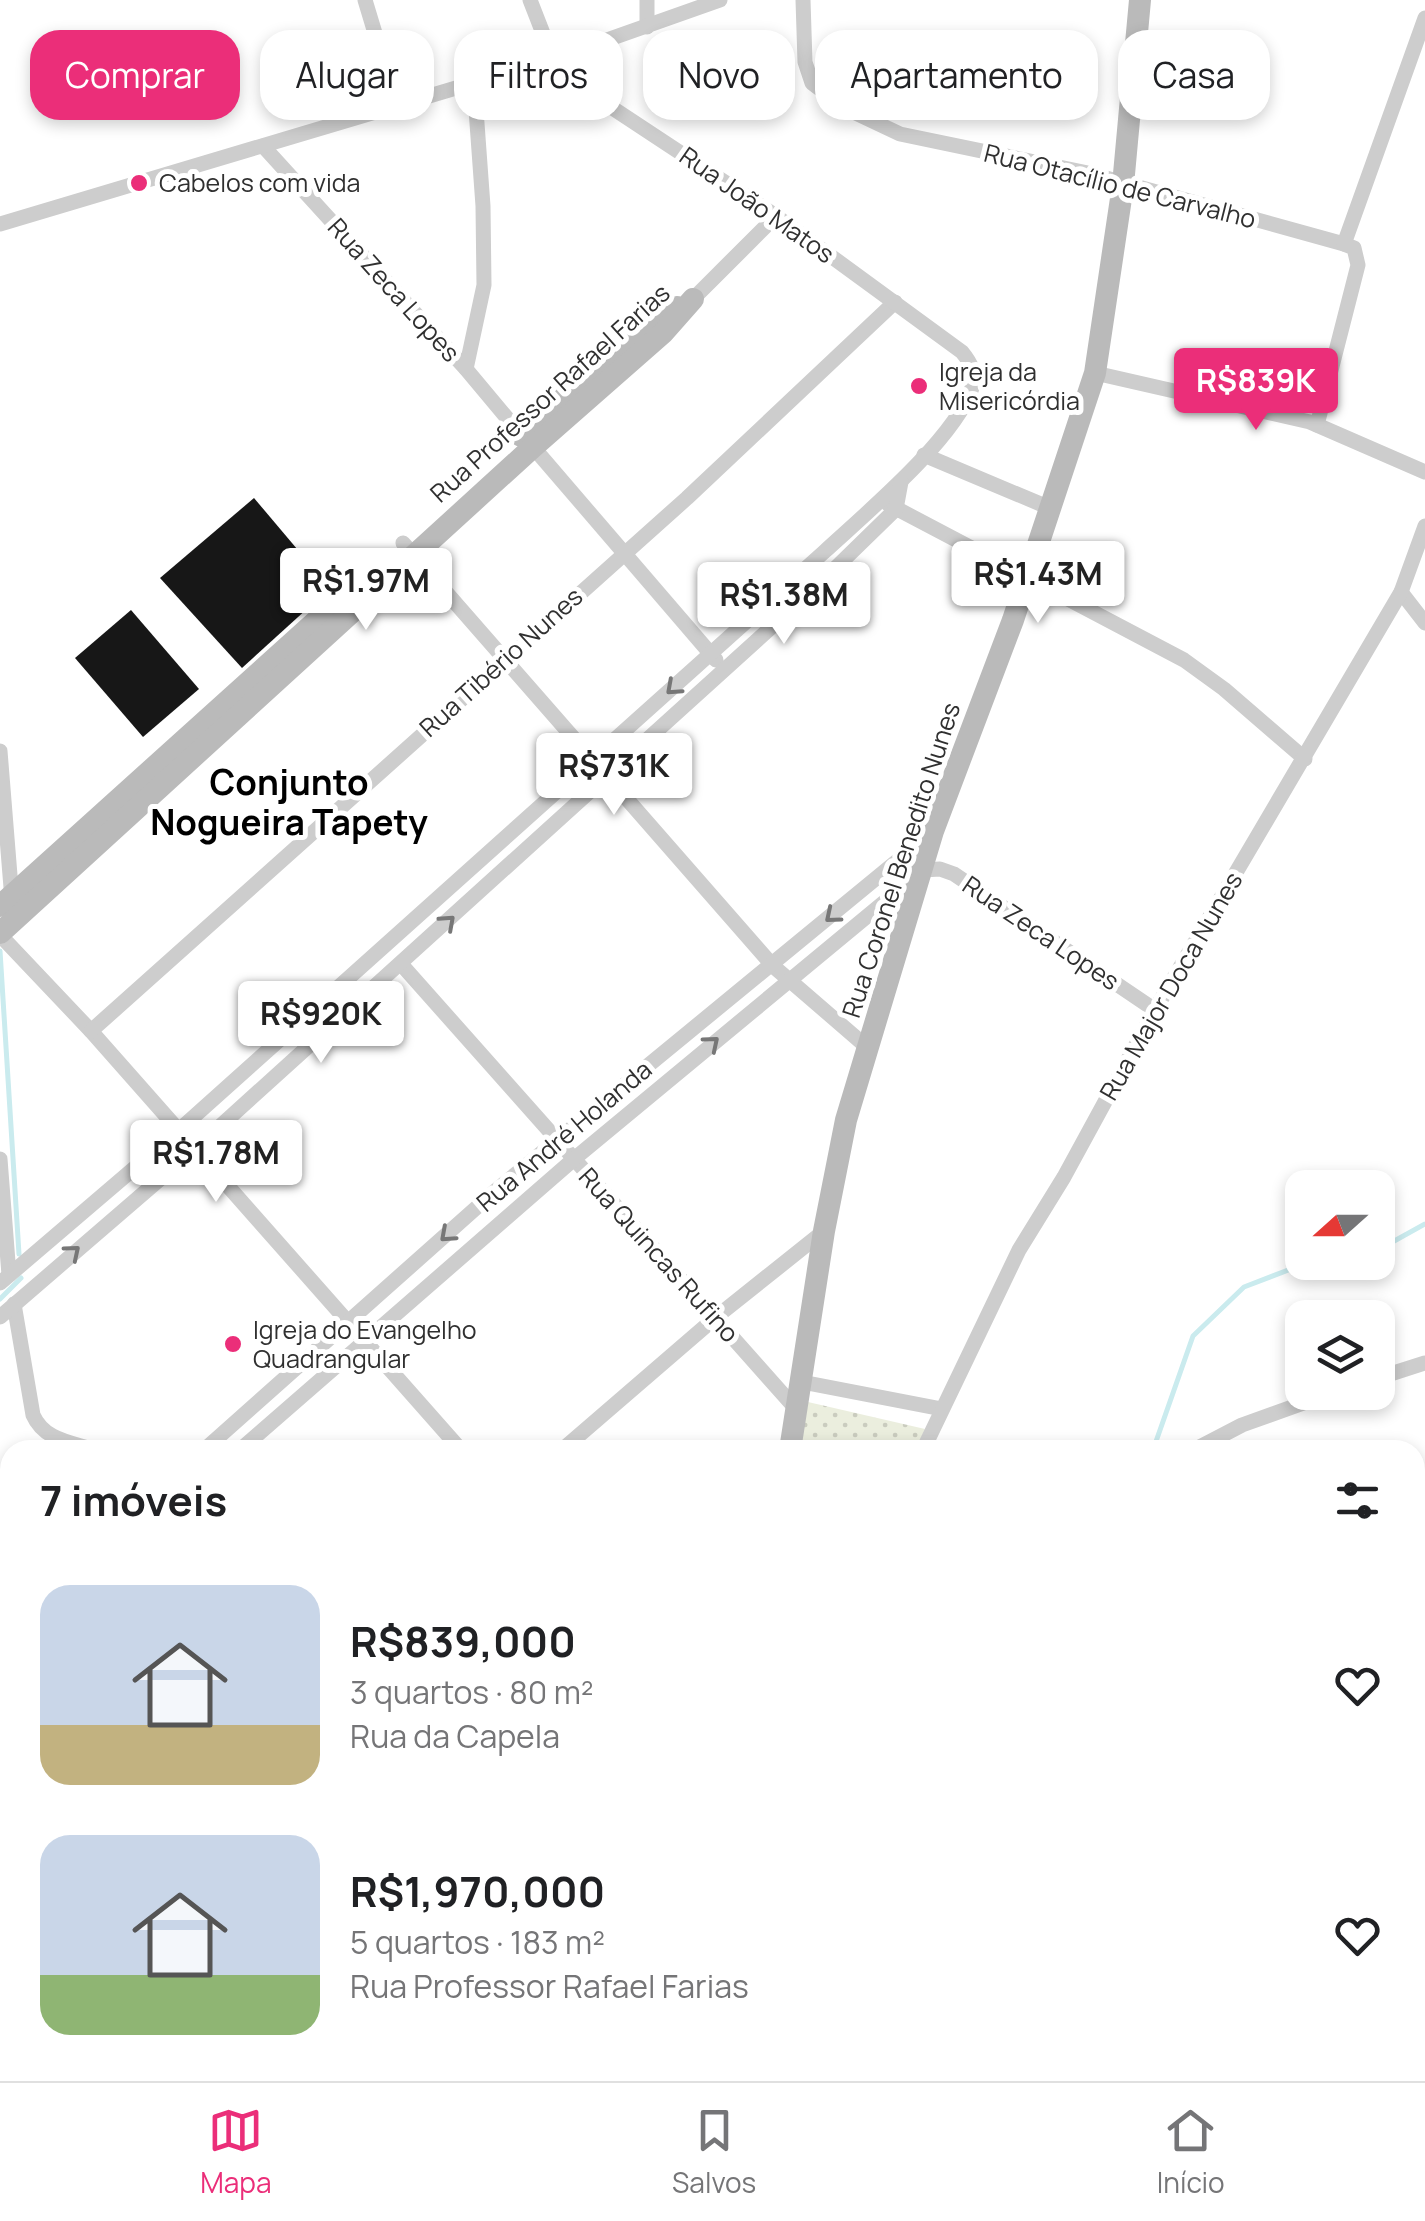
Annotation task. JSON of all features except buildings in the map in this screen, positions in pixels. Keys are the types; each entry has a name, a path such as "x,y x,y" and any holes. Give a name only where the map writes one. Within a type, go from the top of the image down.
{"street":[{"path":"364,0 373,30"},
{"path":"530,0 542,30"},
{"path":"647,0 648,27"},
{"path":"623,35 720,0"},
{"name":"Rua Otacílio de Carvalho","path":"803,0 806,73 820,92 900,134 1027,158 1344,244"},
{"name":"Rua Coronel Benedito Nunes","path":"792,1440 846,1120 933,831 1013,620 1095,373 1122,184 1140,0"},
{"path":"1317,425 1358,265 1354,248 1344,244 1425,18"},
{"name":"Rua João Matos","path":"623,115 776,216 962,352 973,369 972,388 924,455"},
{"path":"0,224 350,120"},
{"path":"466,369 480,316 484,266 476,120"},
{"name":"Rua Zeca Lopes","path":"263,146 466,369 725,671"},
{"name":"Rua Professor Rafael Farias","path":"5,918 527,441 663,333 776,216"},
{"name":"Rua Tibério Nunes","path":"90,1031 686,498 895,302"},
{"path":"1095,373 1317,425 1425,472"},
{"path":"5,1279 179,1130 594,760 900,482 924,455 1050,508"},
{"path":"0,1316 196,1148 725,671 896,509 900,482"},
{"path":"881,498 1184,660 1224,689 1305,760"},
{"name":"Rua Major Doca Nunes","path":"928,1440 1019,1250 1401,592 1425,526"},
{"path":"408,549 773,966 868,1048"},
{"path":"1401,592 1425,623"},
{"path":"0,750 5,918 90,1031 452,1440"},
{"name":"Rua André Holanda","path":"215,1440 494,1192 933,831"},
{"name":"Rua Zeca Lopes","path":"923,870 940,869 954,874 1155,1010"},
{"name":"Rua André Holanda","path":"251,1440 574,1158 923,870"},
{"name":"Rua Quincas Rufino","path":"402,964 797,1410"},
{"path":"0,1159 5,1279"},
{"path":"574,1440 715,1318 824,1232"},
{"path":"33,1254 44,1276"},
{"path":"14,1304 33,1415 38,1425 62,1440"},
{"path":"1395,1373 1425,1363"},
{"path":"802,1382 942,1409"},
{"path":"1213,1440 1285,1410"}],"green space":[{"path":"808,1402 925,1429 920,1440 802,1440"}],"waterway":[{"path":"0,951 19,1254"},
{"path":"1395,1241 1425,1224"},
{"path":"1157,1440 1193,1336 1244,1287 1285,1271"},
{"path":"0,1299 21,1278"}],"place":[{"name":"Cabelos com vida","path":"139,183"},
{"name":"Igreja da Misericórdia","path":"919,386"},
{"name":"Igreja do Evangelho Quadrangular","path":"233,1344"}],"district":[{"name":"Conjunto Nogueira Tapety","path":"289,803"}]}
